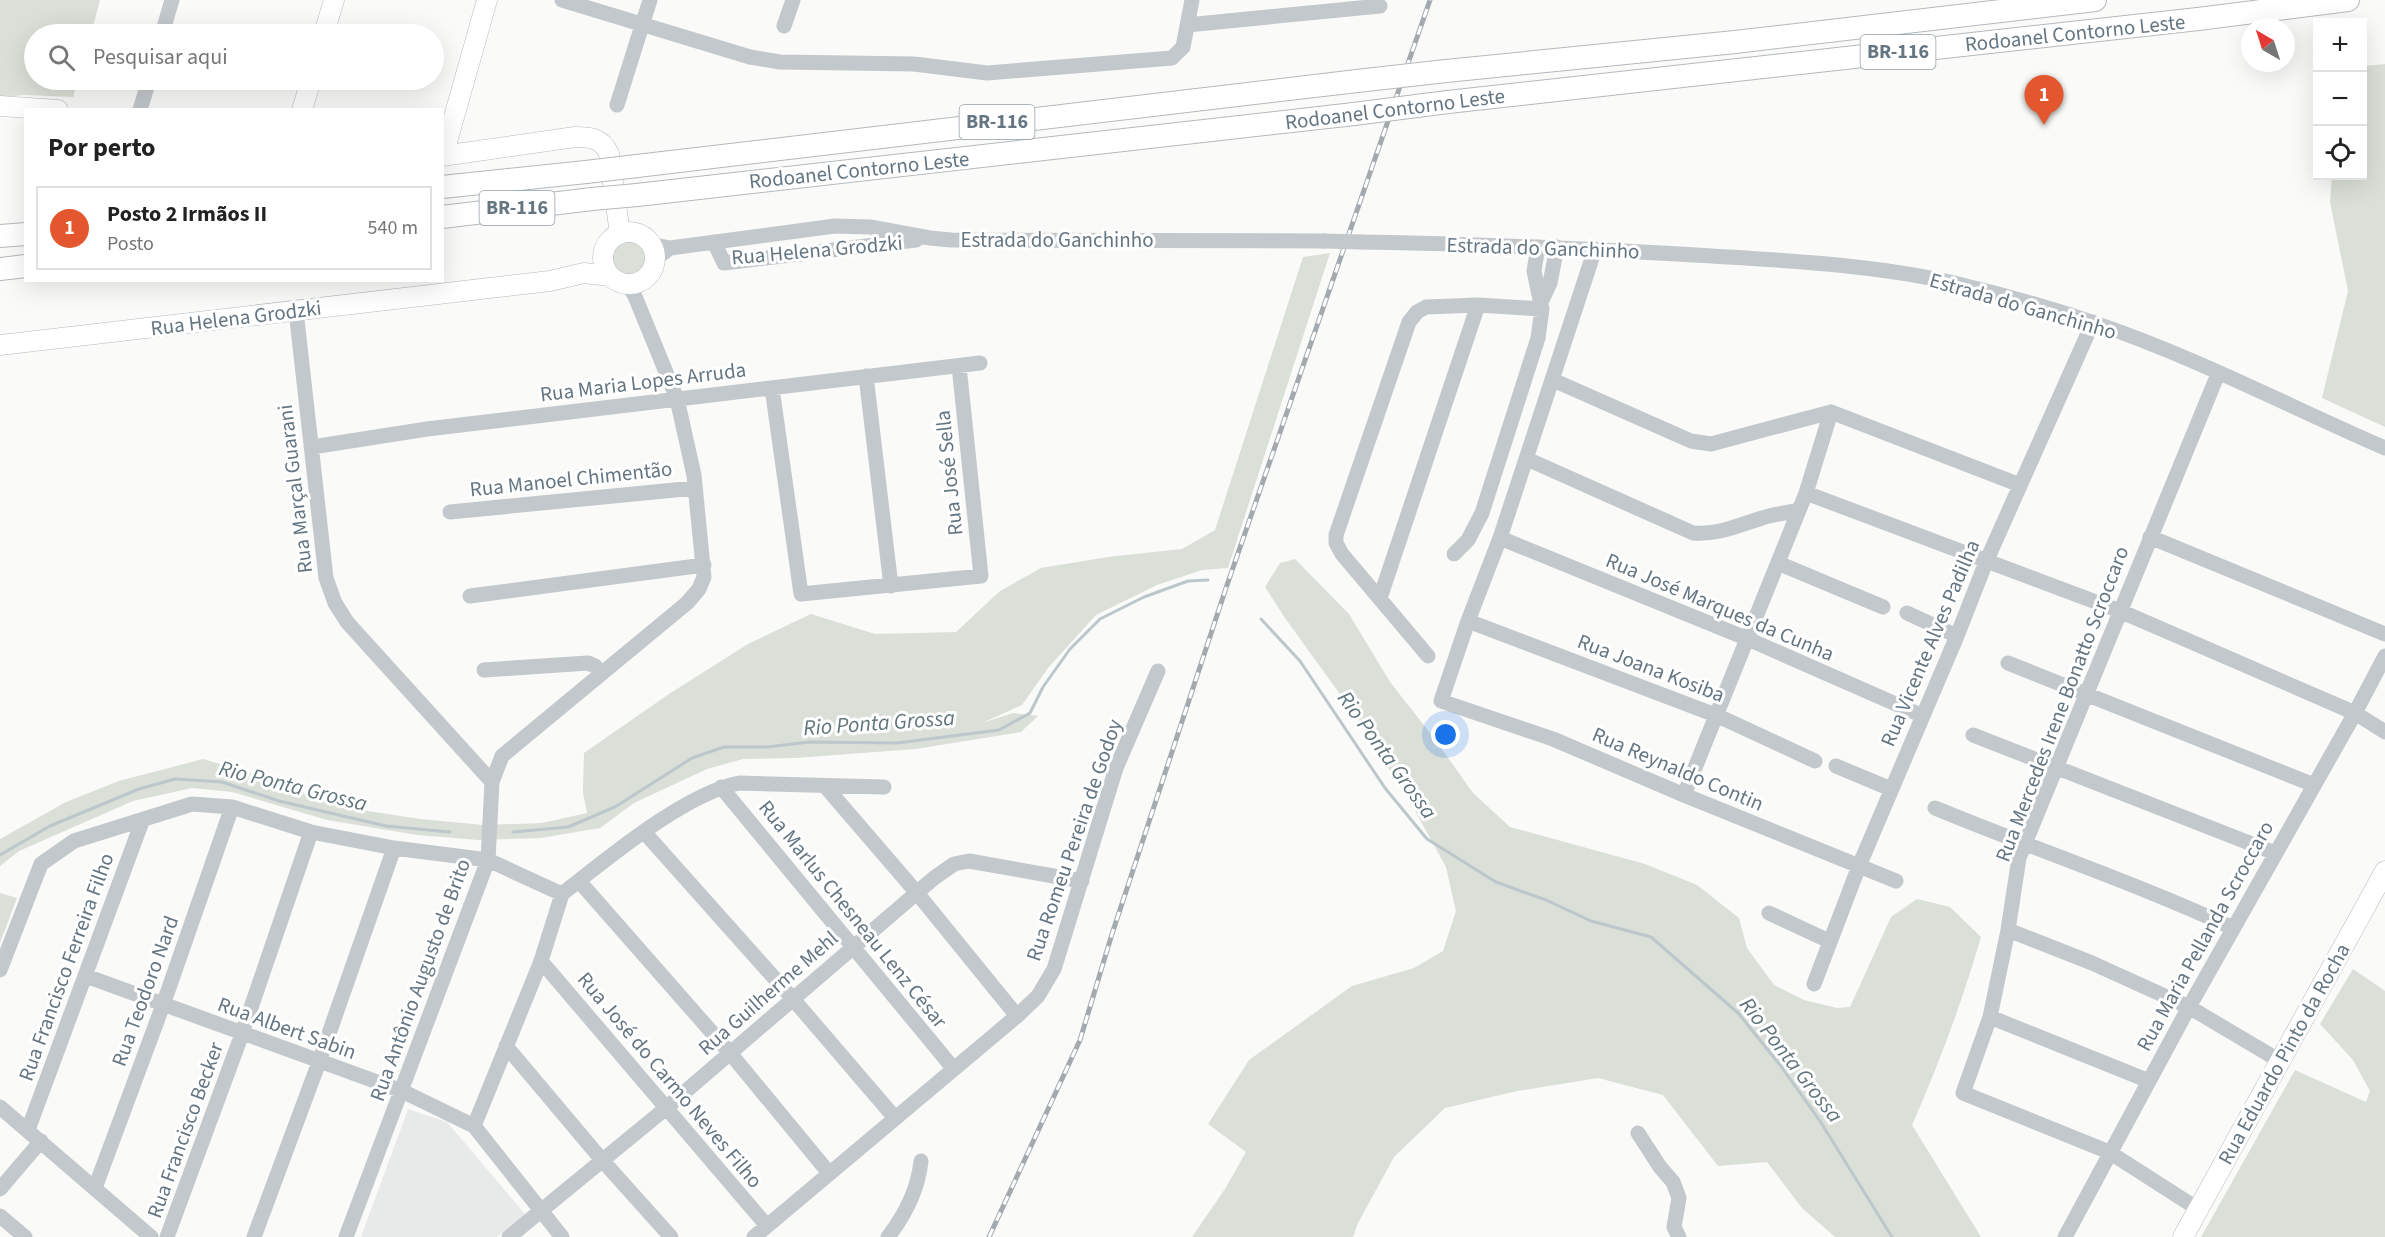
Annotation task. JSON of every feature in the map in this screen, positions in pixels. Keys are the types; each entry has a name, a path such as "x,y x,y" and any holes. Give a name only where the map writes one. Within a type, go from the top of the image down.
{"highway":[{"name":"Rodoanel Contorno Leste","path":"444,188 1357,81 1735,42 2095,0"},
{"name":"Rodoanel Contorno Leste","path":"444,217 2175,22 2348,0"},
{"path":"0,236 24,234"},
{"path":"0,268 24,266"}],"main road":[{"path":"327,24 334,0"},
{"path":"444,152 487,0"},
{"path":"303,108 307,90"},
{"path":"0,106 29,108"},
{"path":"444,156 575,137 594,138 606,147 609,154 620,234"},
{"path":"631,232 639,234 652,252 649,274 627,284 603,262 603,255 609,241 620,234 631,232"},
{"name":"Rua Helena Grodzki","path":"472,290 581,265 603,255"},
{"name":"Rua Helena Grodzki","path":"0,345 550,281 584,273 593,273 627,284"},
{"name":"Rua Eduardo Pinto da Rocha","path":"2183,1237 2385,871"}],"street":[{"path":"165,24 172,0"},
{"path":"562,0 750,57 780,62 914,64 987,73 1172,58 1183,47 1192,0"},
{"path":"617,105 650,0"},
{"path":"784,26 794,0"},
{"path":"1187,25 1380,6"},
{"path":"141,108 146,90"},
{"name":"Estrada do Ganchinho","path":"652,252 844,226 884,229 930,238 1324,241 1557,247 1807,262 1892,272 1956,284 2093,322 2385,448"},
{"name":"Rua Helena Grodzki","path":"714,242 724,263 930,238"},
{"path":"1538,247 1534,271 1543,282"},
{"path":"1454,554 1468,540 1482,513 1538,339 1543,282 1557,247"},
{"path":"1468,621 1527,459 1594,249"},
{"name":"Rua Antônio Augusto de Brito","path":"346,1237 488,860 492,782 502,756 687,603 699,589 704,577 696,488 676,399 627,284"},
{"path":"1428,656 1342,554 1336,543 1336,535 1409,322 1417,312 1426,307 1542,304"},
{"path":"1380,598 1478,305"},
{"name":"Rua Marçal Guarani","path":"296,311 326,578 335,603 347,622 492,782"},
{"name":"Rua Vicente Alves Padilha","path":"1814,984 1859,866 1986,562 2093,322"},
{"name":"Rua Maria Lopes Arruda","path":"312,447 428,429 980,363"},
{"name":"Rua José Sella","path":"891,586 981,576 959,366"},
{"name":"Rua Mercedes Irene Bonatto Scroccaro","path":"2109,1152 1963,1093 1990,1017 2008,930 2019,858 2218,374"},
{"path":"772,388 801,594 891,586 866,376"},
{"path":"1553,380 1691,441 1711,444 1832,412 2020,485"},
{"path":"1684,795 1779,563 1806,492 1832,412"},
{"path":"1527,459 1693,533 1722,532 1764,517 1799,510"},
{"name":"Rua Manoel Chimentão","path":"450,512 696,488"},
{"path":"1806,492 2120,611 2355,713 2385,732"},
{"path":"2150,537 2385,634"},
{"name":"Rua José Marques da Cunha","path":"1500,538 1748,639 1923,716"},
{"path":"1779,563 1883,607"},
{"path":"470,596 704,565"},
{"path":"1907,613 1957,636"},
{"name":"Rua Reynaldo Contin","path":"1468,621 1441,701 1553,739 1896,881"},
{"name":"Rua Joana Kosiba","path":"1468,621 1718,716 1815,761"},
{"name":"Rua Maria Pellanda Scroccaro","path":"2065,1237 2109,1152 2385,656"},
{"path":"484,670 588,663 601,672"},
{"path":"2008,663 2086,692 2314,785"},
{"name":"Rua Romeu Pereira de Godoy","path":"760,1233 1038,996 1054,969 1116,768 1158,671"},
{"path":"1973,735 2275,853"},
{"path":"1836,766 1891,789"},
{"path":"474,1126 541,962 562,894 678,810 721,787 739,783 884,787"},
{"path":"825,786 1017,1016"},
{"name":"Rua Marlus Chesneau Lenz César","path":"721,787 953,1068"},
{"path":"0,970 41,864 74,841 192,804 232,807 311,832 394,848 488,860 562,894"},
{"name":"Rua Teodoro Nard","path":"95,1188 164,1005 232,807"},
{"path":"1935,808 2024,845 2107,874 2233,928"},
{"name":"Rua Francisco Ferreira Filho","path":"28,1130 143,819"},
{"name":"Rua Francisco Becker","path":"167,1237 242,1034 311,832"},
{"path":"645,833 794,999 895,1118"},
{"path":"254,1237 319,1062 394,848"},
{"name":"Rua Guilherme Mehl","path":"509,1237 665,1109 941,873 961,861 1082,881"},
{"path":"579,880 730,1053 829,1173"},
{"path":"1769,913 1829,941"},
{"path":"2008,930 2092,963 2189,1007 2280,1061"},
{"name":"Rua José do Carmo Neves Filho","path":"541,962 665,1109 760,1233"},
{"name":"Rua Albert Sabin","path":"86,976 402,1091 474,1126 562,1237"},
{"path":"1990,1017 2149,1081"},
{"path":"506,1046 602,1160 671,1237"},
{"path":"0,1107 151,1237"},
{"path":"1638,1132 1660,1167 1673,1182 1679,1198 1674,1227 1679,1237"},
{"path":"0,1189 41,1141"},
{"path":"2109,1152 2198,1209"},
{"path":"888,1237 901,1220 912,1197 919,1177 921,1161"},
{"path":"0,1216 26,1237"}],"shaded area":[{"path":"0,0 100,0 94,24 24,24 24,90 75,90 73,97 25,95 0,97"},
{"path":"2385,64 2385,427 2322,398 2348,291 2330,202 2332,180 2367,180 2367,66"},
{"path":"628,238 636,239 642,244 647,250 647,266 642,272 636,277 628,278 620,277 614,272 609,266 608,258 609,250 614,244 620,239"},
{"path":"1330,253 1228,568 1202,570 1157,585 1096,615 1048,668 1022,705 982,723 1013,713 1038,716 1021,732 916,749 795,758 743,759 707,769 634,803 600,828 541,838 478,840 417,835 327,820 232,792 192,788 133,801 19,851 0,866 0,839 66,802 119,781 203,759 247,772 335,806 420,819 483,825 542,823 587,813 583,793 584,753 669,694 748,644 811,614 875,634 956,632 1000,591 1041,568 1108,557 1182,549 1215,530 1303,257"},
{"path":"1295,559 1349,614 1390,682 1473,793 1510,827 1645,864 1697,885 1739,918 1747,948 1774,985 1804,1000 1837,1008 1850,1007 1891,917 1917,899 1950,907 1981,937 1950,1032 1912,1125 1981,1237 1835,1237 1802,1208 1767,1162 1718,1166 1663,1095 1598,1078 1517,1091 1445,1108 1394,1157 1358,1223 1353,1237 1192,1237 1225,1189 1246,1152 1208,1124 1249,1060 1352,986 1414,968 1443,951 1456,911 1446,867 1413,807 1355,715 1265,587 1280,563"},
{"path":"0,893 17,898 0,943"},
{"path":"2353,969 2385,991 2385,1237 2201,1237 2295,1070 2366,1102 2370,1091 2353,1060 2320,1024"},
{"path":"408,1109 447,1122 525,1214 497,1237 361,1237"}],"waterway":[{"name":"Rio Ponta Grossa","path":"513,832 568,827 615,807 692,758 724,747 767,747 810,742 897,743 999,730 1030,713 1043,687 1070,649 1100,619 1144,597 1188,581 1208,580"},
{"name":"Rio Ponta Grossa","path":"1261,619 1300,661 1385,788 1427,839 1496,882 1546,900 1591,921 1651,937 1738,1013 1780,1065 1820,1121 1892,1237"},
{"name":"Rio Ponta Grossa","path":"0,855 50,826 139,789 175,779 222,782 279,801 386,826 450,832"}],"railway":[{"path":"989,1237 1080,1040 1112,934 1226,588 1430,0"}],"place":[{"name":"Posto 2 Irmãos II","path":"2044,125"}]}
